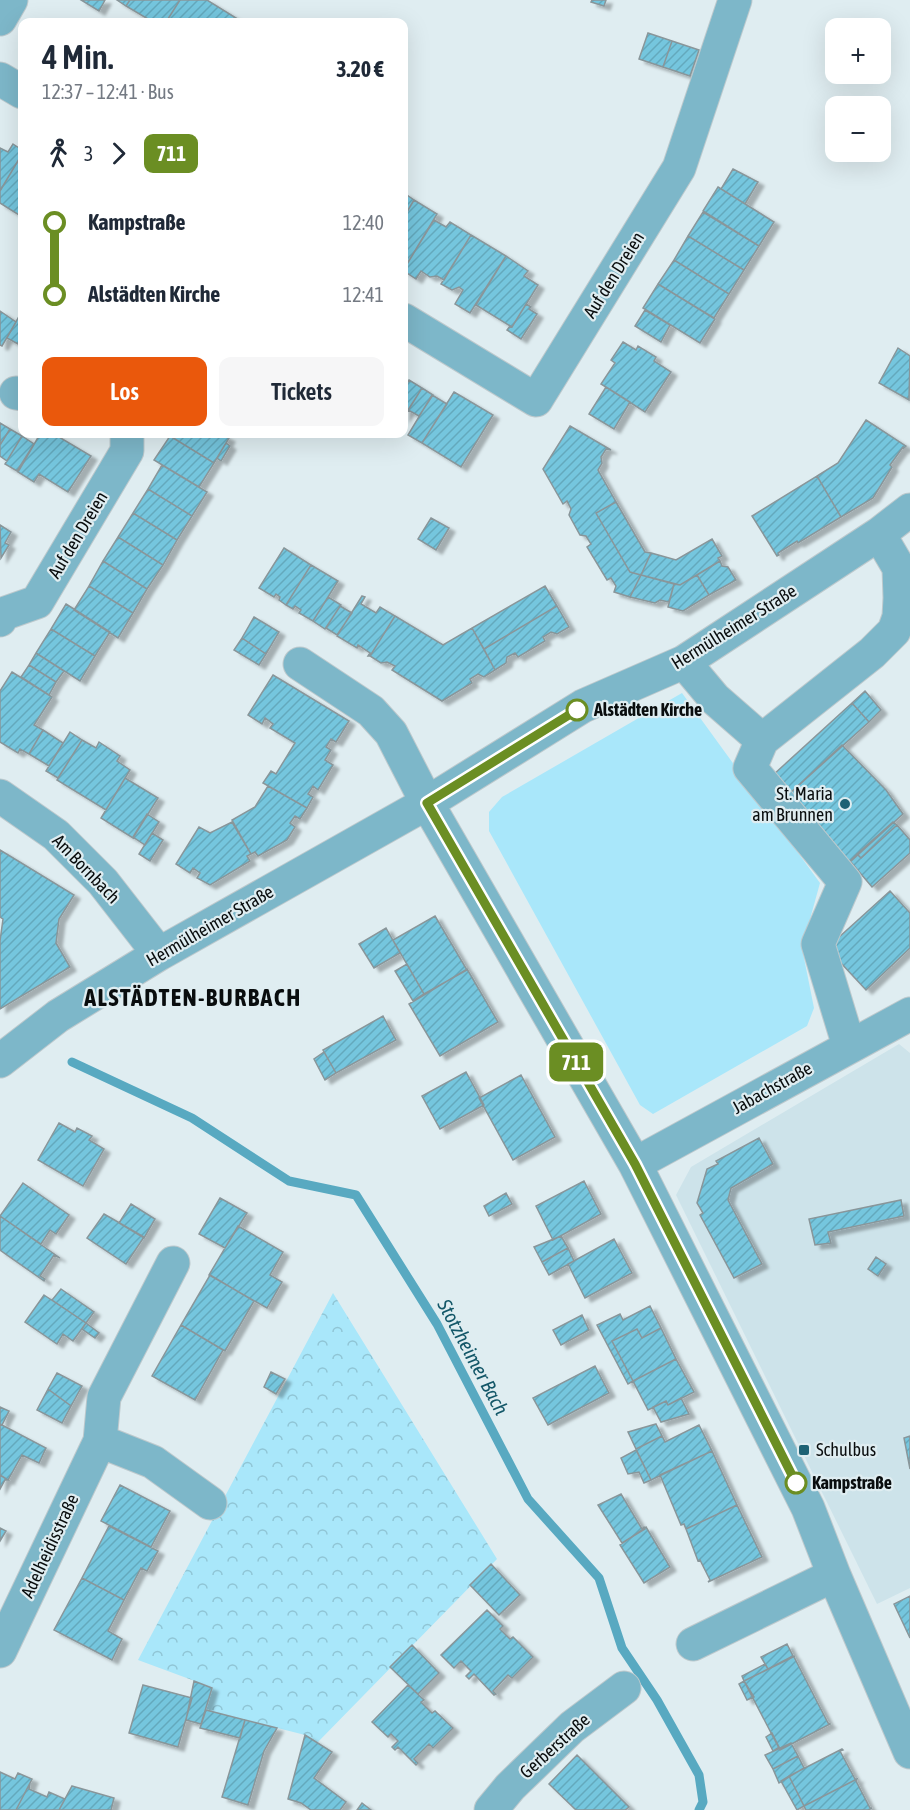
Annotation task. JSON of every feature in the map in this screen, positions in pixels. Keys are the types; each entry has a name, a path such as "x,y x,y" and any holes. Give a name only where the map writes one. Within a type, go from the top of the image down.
{"street":[{"path":"0,19 11,0"},
{"name":"Auf den Dreien","path":"408,322 536,400 680,168 735,0"},
{"path":"0,80 18,90"},
{"name":"Auf den Dreien","path":"1,615 38,602 127,451 127,438"},
{"name":"Hermülheimer Straße","path":"0,1061 58,1016 159,954 427,803 583,706 684,662 879,534 910,510"},
{"path":"849,1046 818,944 845,882 750,768 762,740 872,653 894,631 899,617 899,568 879,534"},
{"path":"684,662 715,699 762,740"},
{"path":"300,664 371,711 391,733 427,803 635,1164 808,1508 834,1575 909,1749"},
{"name":"Am Bornbach","path":"0,796 56,836 95,874 159,954"},
{"name":"Jabachstraße","path":"635,1164 910,1014"},
{"name":"Adelheidisstraße","path":"0,1651 100,1441 104,1397 173,1263"},
{"path":"100,1441 153,1462 210,1503"},
{"path":"693,1644 834,1575"},
{"name":"Gerberstraße","path":"490,1810 510,1787 572,1727 624,1689"}],"shaded area":[{"path":"899,1044 910,1053 910,1588 877,1604 676,1195 691,1167"}],"green space":[{"path":"682,693 820,883 802,948 814,1008 807,1026 653,1114 640,1105 489,831 489,812 502,797"},
{"path":"333,1293 497,1559 317,1743 305,1735 206,1710 211,1687 138,1660"}],"building":[{"path":"81,0 105,0 99,11"},
{"path":"117,0 130,0 126,6"},
{"path":"130,0 180,0 169,18 146,18 126,6"},
{"path":"180,0 207,0 236,18 169,18"},
{"path":"592,0 606,0 604,6 591,2"},
{"path":"648,33 672,41 663,67 639,59"},
{"path":"672,41 699,50 690,76 663,67"},
{"path":"13,144 18,147 18,161 0,191 0,148 8,152"},
{"path":"18,161 18,214 0,203 0,191"},
{"path":"733,169 758,182 745,204 721,189"},
{"path":"718,187 774,222 759,246 703,211"},
{"path":"408,196 414,200 408,210"},
{"path":"414,200 437,214 408,262 408,210"},
{"path":"703,212 759,246 744,270 688,236"},
{"path":"434,220 446,227 450,222 471,235 444,280 437,276 430,277 421,271 416,279 408,274 408,262"},
{"path":"471,235 506,256 470,313 455,304 463,290 459,287 452,290 441,284"},
{"path":"688,236 744,270 729,294 674,260"},
{"path":"506,256 528,271 524,276 538,285 512,327 476,305"},
{"path":"674,260 729,294 714,318 658,284"},
{"path":"658,284 715,319 700,343 643,308"},
{"path":"526,304 537,314 521,339 507,330 510,326 512,327"},
{"path":"645,310 670,325 661,342 635,326"},
{"path":"0,311 16,322 2,346 0,345"},
{"path":"18,318 18,344 7,338"},
{"path":"623,342 636,350 638,346 656,357 654,361 671,372 645,412 601,384 615,363 611,360"},
{"path":"898,348 910,356 909,400 879,383"},
{"path":"409,380 422,388 408,411"},
{"path":"606,387 630,402 614,429 589,414"},
{"path":"422,388 433,395 419,416 408,410"},
{"path":"454,392 493,415 461,467 422,443"},
{"path":"432,395 447,404 422,443 408,435"},
{"path":"866,420 906,446 890,465 892,467 873,498 841,517 817,476 838,463"},
{"path":"0,423 10,429 0,445"},
{"path":"570,426 611,450 606,449 601,457 602,463 598,470 616,502 596,513 630,572 641,575 630,597 614,592 616,586 611,578 607,580 587,547 591,544 586,536 580,535 569,515 571,509 567,501 563,504 543,469"},
{"path":"10,429 21,438 7,461 0,456 0,445"},
{"path":"21,438 34,444 17,471 5,464"},
{"path":"38,438 61,438 91,456 68,492 39,474 34,482 18,472"},
{"path":"169,438 173,438 214,463 199,487 154,460"},
{"path":"173,438 229,438 214,463"},
{"path":"226,443 230,446 221,461 217,458"},
{"path":"162,465 207,492 192,516 148,489"},
{"path":"817,476 841,517 798,543 797,541 777,556 752,516"},
{"path":"148,489 192,516 177,540 133,513"},
{"path":"616,502 645,552 651,553 641,575 630,572 596,513"},
{"path":"133,513 177,540 163,565 118,537"},
{"path":"431,518 449,528 436,550 418,539"},
{"path":"0,525 11,532 5,543 9,545 1,558"},
{"path":"118,537 163,565 147,589 103,561"},
{"path":"712,539 722,556 718,558 720,561 680,585 641,575 651,553 676,560"},
{"path":"284,548 311,565 286,605 279,600 280,597 276,594 274,597 259,588"},
{"path":"103,561 147,589 133,613 89,586"},
{"path":"720,561 722,566 728,567 736,580 709,595 697,575"},
{"path":"311,565 338,581 313,621 299,613 301,610 295,606 293,609 286,605"},
{"path":"641,575 674,584 669,602 660,600 655,603 630,597"},
{"path":"697,575 709,595 683,611 668,607 674,584 680,585"},
{"path":"89,586 133,613 118,638 74,610"},
{"path":"545,586 557,606 484,649 472,628"},
{"path":"362,596 365,597 361,604 376,613 380,607 395,616 370,656 368,656 370,653 358,645 357,648 337,636"},
{"path":"328,597 341,605 325,629 313,621"},
{"path":"66,604 110,632 95,656 51,629"},
{"path":"340,606 352,613 337,635 326,628"},
{"path":"557,606 569,627 557,634 551,632 543,637 545,641 518,657 515,653 507,657 506,663 495,670 484,649"},
{"path":"395,616 443,645 472,628 495,670 484,677 478,674 470,679 472,683 442,701 392,670 395,666 387,662 381,663 370,656"},
{"path":"254,617 279,632 266,654 242,638"},
{"path":"51,629 95,656 80,681 36,653"},
{"path":"242,638 266,654 259,665 234,650"},
{"path":"36,653 64,671 56,682 29,665"},
{"path":"29,665 56,682 49,695 21,677"},
{"path":"12,672 52,697 34,725 43,730 29,754 20,749 18,753 0,742 0,691"},
{"path":"273,675 349,721 336,742 331,739 326,747 331,750 325,760 333,765 318,790 313,786 308,794 313,797 307,808 263,783 271,771 276,774 295,743 270,728 273,724 265,718 262,724 248,715"},
{"path":"865,691 881,710 869,722 852,703"},
{"path":"852,703 869,722 788,795 773,775"},
{"path":"43,730 63,743 49,766 29,754"},
{"path":"70,732 82,740 58,778 46,771"},
{"path":"82,740 96,748 99,742 120,756 117,761 130,770 106,810 57,780"},
{"name":"St. Maria am Brunnen","path":"842,745 886,790 903,814 849,863 788,795"},
{"path":"125,778 158,798 133,838 101,818"},
{"path":"268,786 307,808 300,819 295,816 290,823 295,827 287,840 258,856 255,852 251,854 232,820 255,807"},
{"path":"147,814 159,822 145,845 133,837"},
{"path":"232,822 251,854 247,856 250,861 210,885 197,878 200,873 193,868 190,873 176,864 199,827 210,833"},
{"path":"893,822 897,825 861,858 857,854"},
{"path":"897,825 910,840 910,853 872,887 850,861 857,854 861,858"},
{"path":"152,833 163,840 150,861 139,854"},
{"path":"0,850 74,895 59,919 56,943 70,967 0,1009 0,941 3,919 0,917"},
{"path":"890,891 910,913 910,948 866,990 827,948"},
{"path":"435,916 467,970 424,994 393,940"},
{"path":"386,928 400,953 374,968 359,944"},
{"path":"407,964 424,994 413,1001 395,971"},
{"path":"467,969 498,1022 440,1056 409,1004"},
{"path":"383,1016 396,1040 336,1073 323,1050"},
{"path":"324,1052 336,1073 325,1080 314,1059"},
{"path":"466,1072 484,1105 440,1129 422,1096"},
{"path":"521,1075 555,1137 513,1160 479,1098"},
{"path":"59,1123 75,1132 77,1128 92,1136 89,1140 104,1149 83,1186 38,1160"},
{"path":"759,1138 773,1164 731,1188 728,1200 762,1264 734,1278 700,1215 703,1213 697,1203 707,1169 718,1164 716,1161"},
{"path":"584,1181 601,1214 553,1240 536,1206"},
{"path":"23,1183 69,1215 56,1234 50,1230 41,1244 0,1216"},
{"path":"506,1193 512,1204 489,1216 484,1206"},
{"path":"220,1198 247,1213 225,1248 199,1234"},
{"path":"901,1200 904,1216 828,1232 831,1243 815,1245 809,1219"},
{"path":"131,1204 155,1219 144,1238 119,1223"},
{"path":"104,1214 144,1237 126,1264 87,1238"},
{"path":"0,1216 60,1258 54,1255 40,1276 45,1279 44,1281 0,1250"},
{"path":"238,1226 283,1252 270,1275 282,1282 267,1308 209,1275"},
{"path":"561,1236 568,1248 542,1262 534,1247"},
{"path":"614,1239 632,1273 585,1298 568,1264"},
{"path":"568,1248 574,1261 549,1275 542,1262"},
{"path":"876,1257 886,1264 878,1276 868,1269"},
{"path":"210,1275 254,1301 225,1351 181,1325"},
{"path":"61,1289 94,1312 86,1323 52,1300"},
{"path":"44,1295 86,1323 73,1341 63,1334 57,1344 25,1322"},
{"path":"650,1306 661,1328 642,1338 637,1329 612,1341 633,1381 628,1384 597,1325 620,1314 623,1320"},
{"path":"582,1315 589,1330 561,1345 553,1330"},
{"path":"86,1323 99,1333 95,1338 82,1329"},
{"path":"181,1325 223,1350 195,1400 152,1376"},
{"path":"661,1328 676,1359 633,1381 612,1341 637,1329 642,1338"},
{"path":"676,1359 694,1392 668,1405 666,1401 648,1410 633,1381"},
{"path":"595,1366 609,1393 548,1425 533,1398"},
{"path":"271,1372 285,1379 276,1394 264,1387"},
{"path":"57,1373 82,1386 71,1406 48,1389"},
{"path":"48,1389 71,1406 62,1423 37,1410"},
{"path":"681,1398 689,1414 661,1422 653,1407 666,1401 668,1405"},
{"path":"0,1407 9,1411 2,1425 0,1424"},
{"path":"0,1424 46,1448 39,1463 22,1455 8,1480 0,1475"},
{"path":"656,1424 662,1436 636,1449 628,1432"},
{"path":"699,1425 712,1451 651,1480 636,1449 662,1436 665,1442"},
{"path":"910,1436 910,1469 904,1438"},
{"path":"636,1450 651,1480 644,1483 639,1472 628,1474 621,1458"},
{"path":"712,1451 737,1505 686,1529 684,1524 681,1525 660,1475"},
{"path":"0,1475 8,1480 5,1480 0,1489"},
{"path":"120,1485 170,1511 151,1547 101,1521"},
{"path":"621,1494 642,1529 644,1527 645,1529 622,1543 598,1505"},
{"path":"737,1505 762,1557 708,1582 710,1580 700,1560 698,1561 686,1529"},
{"path":"109,1526 158,1551 147,1571 141,1568 124,1600 82,1578"},
{"path":"646,1527 670,1567 644,1583 620,1545"},
{"path":"0,1528 6,1531 0,1541"},
{"path":"491,1564 520,1595 499,1615 470,1585"},
{"path":"82,1578 124,1600 108,1631 122,1639 112,1660 54,1630"},
{"path":"910,1596 910,1638 894,1604"},
{"path":"487,1610 503,1626 500,1629 510,1639 513,1637 533,1657 512,1678 508,1675 493,1691 496,1694 494,1695 474,1674 469,1679 466,1676 471,1671 461,1661 454,1668 441,1655"},
{"path":"787,1644 793,1656 768,1669 761,1657"},
{"path":"412,1645 439,1673 418,1694 390,1667"},
{"path":"795,1656 830,1724 780,1750 744,1681"},
{"path":"765,1664 768,1669 744,1681 742,1676"},
{"path":"194,1681 212,1688 201,1724 186,1720"},
{"path":"744,1681 754,1697 747,1700 739,1684"},
{"path":"143,1685 192,1698 178,1747 129,1733"},
{"path":"408,1685 424,1700 421,1702 432,1713 435,1711 453,1728 433,1748 429,1744 414,1759 418,1763 416,1765 398,1747 395,1750 392,1747 398,1741 391,1734 388,1737 372,1722"},
{"path":"206,1710 245,1720 240,1738 200,1728"},
{"path":"245,1720 277,1728 264,1751 248,1805 222,1797"},
{"path":"772,1733 779,1747 773,1751 766,1737"},
{"path":"305,1735 332,1752 314,1778 346,1802 340,1810 311,1810 301,1803 288,1799"},
{"path":"791,1743 798,1756 773,1769 765,1755"},
{"path":"842,1749 840,1751 857,1779 804,1806 789,1776"},
{"path":"577,1755 629,1807 625,1810 576,1810 549,1784"},
{"path":"798,1756 804,1768 779,1783 773,1769"},
{"path":"0,1772 15,1779 18,1773 32,1779 16,1810 0,1810"},
{"path":"789,1776 804,1806 797,1810 781,1781"},
{"path":"857,1779 856,1781 872,1808 868,1810 806,1810 804,1806"},
{"path":"30,1783 29,1789 47,1797 49,1792 65,1799 59,1810 16,1810"},
{"path":"72,1786 114,1798 111,1810 59,1810"},
{"path":"362,1803 371,1810 357,1810"}],"waterway":[{"name":"Stotzheimer Bach","path":"72,1062 192,1118 289,1181 356,1195 437,1324 528,1499 599,1578 622,1648 657,1700 699,1775 703,1802 699,1810"}],"bus line":[{"name":"711","path":"577,710 427,803 635,1164 796,1483"}],"place":[{"name":"Alstädten Kirche","path":"577,710"},
{"name":"St. Maria am Brunnen","path":"845,804"},
{"name":"Schulbus","path":"804,1450"},
{"name":"Kampstraße","path":"796,1483"}],"district":[{"name":"ALSTÄDTEN-BURBACH","path":"193,998"}]}
